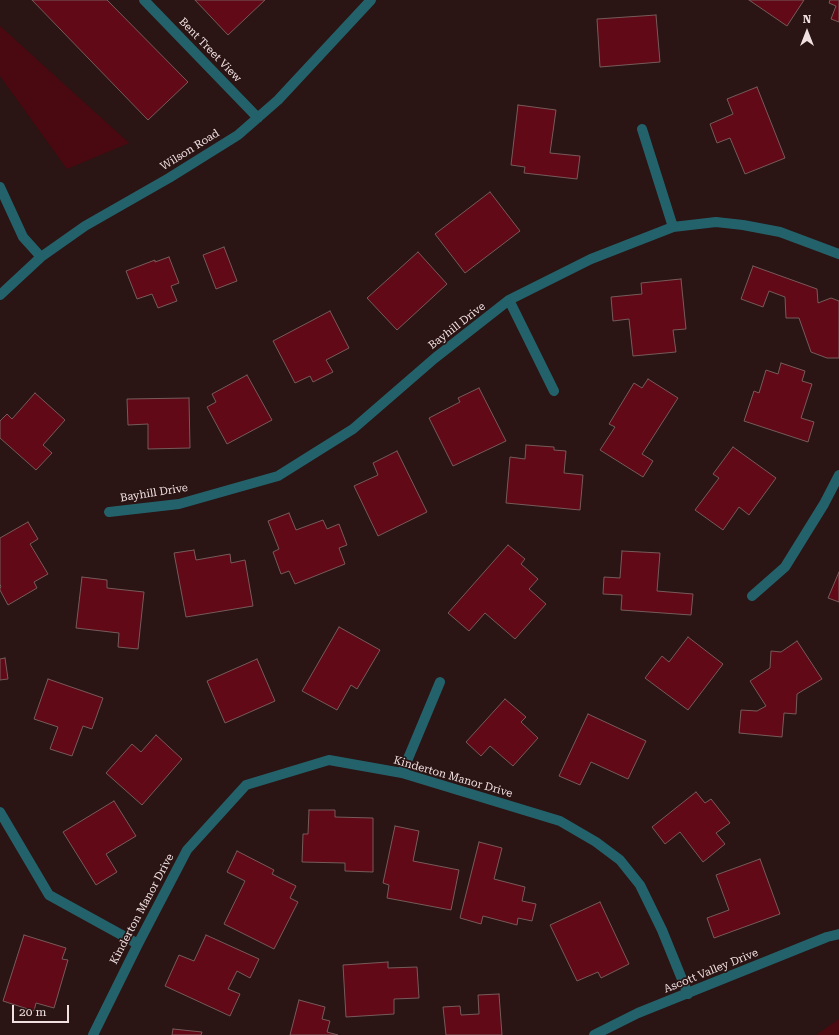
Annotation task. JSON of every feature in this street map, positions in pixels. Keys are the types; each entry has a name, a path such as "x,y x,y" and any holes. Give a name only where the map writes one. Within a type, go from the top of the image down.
{"street":[{"name":"Wilson Road","path":"0,295 40,257 85,226 169,178 238,135 278,100 371,0"},
{"name":"Bent Treet View","path":"149,2 258,118"},
{"path":"642,129 673,227"},
{"path":"0,187 23,237 40,257"},
{"name":"Bayhill Drive","path":"109,512 180,504 278,476 352,429 435,358 509,300 591,259 673,227 716,222 743,224 780,232 839,254"},
{"path":"509,300 554,391"},
{"path":"752,596 785,567 824,504 839,475"},
{"path":"402,773 440,682"},
{"name":"Kinderton Manor Drive","path":"93,1035 187,850 246,785 329,760 402,773 560,821 596,842 620,860 640,885 662,930 688,994"},
{"path":"0,812 49,895 138,944"},
{"name":"Ascott Valley Drive","path":"594,1035 638,1013 827,937 839,934"}],"shaded area":[{"path":"0,26 129,143 67,169 0,76"},
{"path":"839,1019 839,1035 816,1035"}],"building":[{"path":"32,0 107,0 188,82 148,120"},
{"path":"195,0 265,0 228,35"},
{"path":"749,0 804,0 787,26"},
{"path":"830,0 839,0 839,22 831,19 836,6 829,3"},
{"path":"656,15 660,62 600,67 597,19"},
{"path":"757,87 785,158 745,174 730,138 717,143 710,124 733,114 727,99"},
{"path":"518,105 556,110 550,153 580,156 577,179 524,173 525,167 511,165"},
{"path":"490,192 520,231 465,273 435,234"},
{"path":"224,247 237,281 216,289 203,255"},
{"path":"418,252 447,284 397,330 367,298"},
{"path":"169,257 179,283 171,286 177,301 158,308 152,294 137,299 126,271 155,260 155,262"},
{"path":"753,266 817,289 818,303 831,298 839,301 839,358 827,358 811,352 799,318 786,318 785,297 769,291 763,307 741,299"},
{"path":"681,279 686,329 673,330 676,352 633,356 629,319 613,321 611,297 642,294 641,283"},
{"path":"330,311 349,348 326,360 333,372 313,382 310,376 295,383 273,341"},
{"path":"781,363 805,371 802,381 812,384 801,418 814,422 808,442 744,421 754,391 759,393 766,370 778,374"},
{"path":"247,375 272,420 227,444 207,407 216,402 212,394"},
{"path":"648,379 678,398 642,454 653,461 643,477 600,450 615,427 609,424 634,383 642,388"},
{"path":"479,388 506,441 453,466 429,418 460,402 458,398"},
{"path":"35,393 65,420 43,445 52,453 36,470 0,438 0,421 7,414 12,419"},
{"path":"189,398 190,448 148,449 148,424 128,425 127,399"},
{"path":"526,445 554,447 554,450 566,451 564,473 583,475 580,510 506,503 510,457 525,459"},
{"path":"733,447 776,478 749,515 739,507 723,530 695,510 719,478 713,474"},
{"path":"397,451 427,512 378,536 354,486 378,475 373,463"},
{"path":"289,513 296,530 323,520 327,529 339,524 347,545 339,548 345,564 295,584 289,571 281,574 273,552 279,549 268,521"},
{"path":"28,522 38,539 30,544 48,574 34,582 37,588 8,605 0,590 0,538"},
{"path":"508,545 525,559 521,564 538,579 529,589 546,604 515,639 485,613 469,631 448,613"},
{"path":"194,550 196,560 230,554 231,563 245,560 253,606 186,617 174,553"},
{"path":"622,551 660,553 657,591 693,594 691,615 621,610 622,595 603,594 604,577 620,578"},
{"path":"839,572 839,602 828,598"},
{"path":"82,577 107,580 107,588 144,592 138,649 118,647 119,633 76,628"},
{"path":"339,627 380,650 357,689 351,685 337,710 302,691"},
{"path":"688,637 723,664 688,710 645,678 662,656 669,662"},
{"path":"797,641 822,679 797,694 796,714 784,713 782,737 739,733 741,710 757,711 766,706 750,681 770,668 771,651 781,652"},
{"path":"5,658 8,679 0,680 0,659"},
{"path":"257,659 275,701 225,723 207,681"},
{"path":"48,679 103,698 92,729 83,726 72,756 50,749 58,727 34,719"},
{"path":"505,699 526,717 521,722 538,738 513,766 490,746 481,756 466,742"},
{"path":"588,714 646,741 628,779 591,762 580,785 559,776"},
{"path":"156,735 182,759 142,805 106,773 132,744 141,752"},
{"path":"696,792 705,803 711,799 730,823 716,833 725,844 703,862 680,832 665,844 652,827"},
{"path":"114,801 136,836 106,854 117,872 96,885 63,832"},
{"path":"309,810 335,810 335,817 373,818 373,872 345,871 345,863 302,862 303,834 308,834"},
{"path":"395,826 419,831 413,861 459,870 451,910 387,898 389,885 383,883"},
{"path":"479,842 502,848 494,879 525,887 522,901 536,904 532,921 518,918 517,925 483,916 481,924 460,918"},
{"path":"237,851 274,870 272,874 296,886 290,898 298,902 274,949 224,924 245,881 227,872"},
{"path":"760,859 780,914 714,938 707,918 729,910 716,875"},
{"path":"600,902 629,964 601,978 598,972 577,981 550,925"},
{"path":"24,935 66,948 62,959 68,960 54,1008 36,1003 34,1011 3,1001"},
{"path":"206,935 259,959 250,978 237,971 228,989 240,994 230,1016 165,986 179,955 194,961"},
{"path":"388,962 388,968 417,967 419,998 394,999 394,1014 346,1017 343,965"},
{"path":"499,994 502,1035 446,1035 443,1007 460,1006 461,1015 479,1014 478,995"},
{"path":"299,1000 325,1007 322,1019 330,1021 327,1032 338,1035 290,1035"},
{"path":"173,1029 202,1032 201,1035 172,1035"}]}
